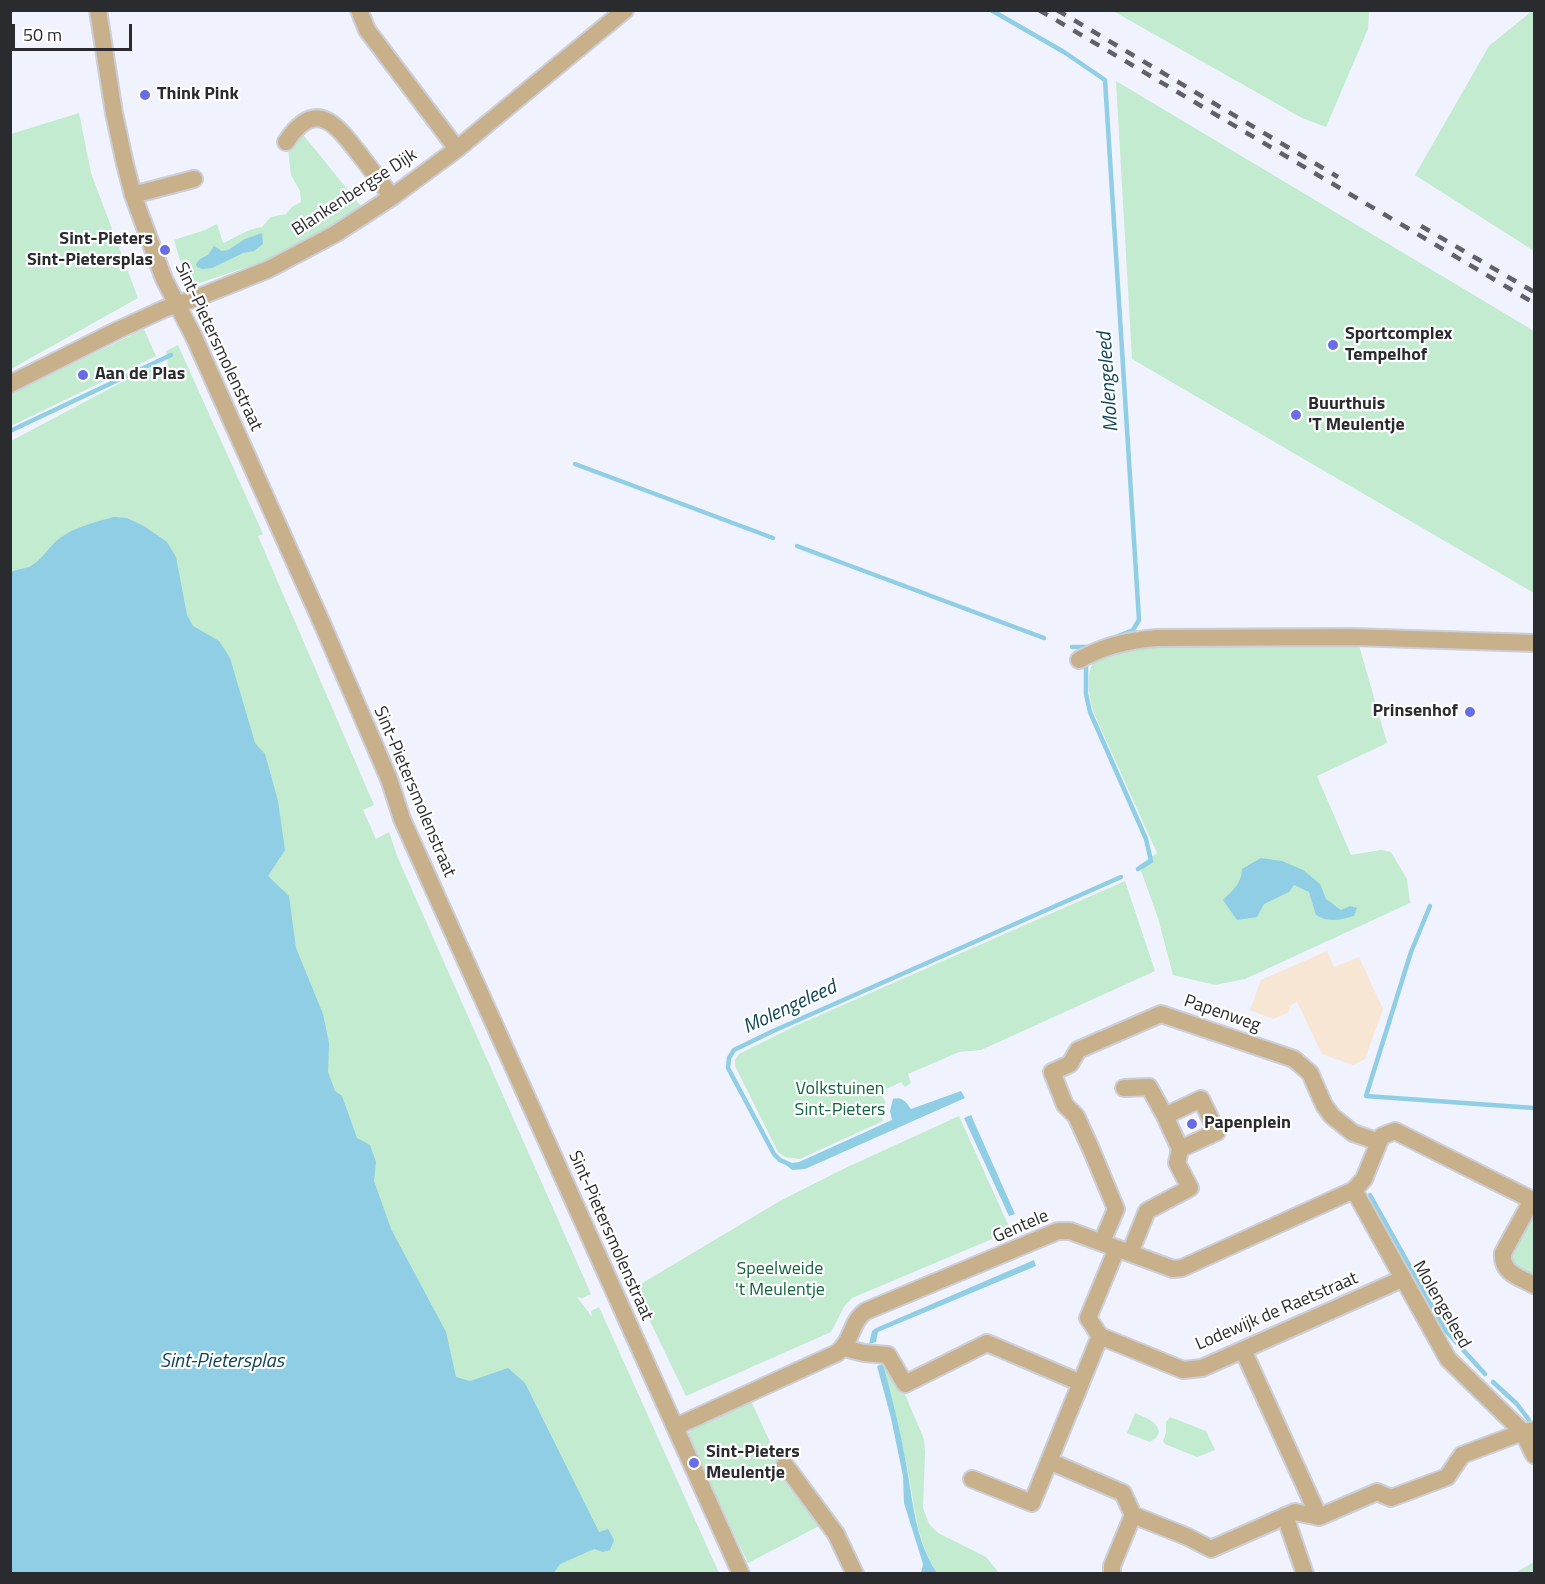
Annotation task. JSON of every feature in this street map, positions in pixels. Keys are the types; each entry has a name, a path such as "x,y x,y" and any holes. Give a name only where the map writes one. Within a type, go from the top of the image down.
{"street":[{"name":"Sint-Pietersmolenstraat","path":"98,10 114,113 133,195 164,279 194,337 321,621 389,779 402,819 741,1574"},
{"path":"359,10 367,30 457,149"},
{"name":"Blankenbergse Dijk","path":"10,384 118,330 177,304 269,269 335,234 392,197 457,149 625,10"},
{"path":"285,142 295,129 310,120 319,119 334,123 392,197"},
{"path":"133,195 194,179"},
{"path":"1079,660 1089,654 1131,640 1157,638 1352,637 1534,643"},
{"name":"Papenweg","path":"1116,1248 1116,1209 1076,1116 1065,1105 1052,1072 1070,1064 1078,1050 1161,1014 1294,1059 1310,1073 1324,1105 1332,1116 1353,1133 1378,1142"},
{"path":"972,1479 1032,1503 1100,1336 1088,1318 1116,1248 1147,1211 1190,1188 1177,1163 1180,1149 1149,1087 1124,1088"},
{"path":"1165,1116 1201,1100 1217,1132 1180,1149"},
{"path":"1354,1190 1364,1179 1382,1136 1395,1131 1533,1201 1503,1253 1502,1262 1506,1269 1534,1285"},
{"name":"Gentele","path":"844,1348 856,1321 866,1311 1058,1231 1070,1230 1173,1269 1182,1268 1354,1190"},
{"name":"Molengeleed","path":"1354,1190 1448,1359 1529,1431 1534,1455"},
{"name":"Lodewijk de Raetstraat","path":"1100,1336 1183,1370 1202,1368 1402,1279"},
{"path":"675,1427 844,1348 888,1355 905,1384 987,1343 1081,1383"},
{"path":"1243,1350 1319,1517"},
{"path":"1049,1461 1123,1493 1133,1515 1188,1537 1211,1549 1295,1512 1319,1517 1377,1492 1391,1498 1447,1477 1462,1455 1529,1431"},
{"path":"785,1465 836,1534 855,1574"},
{"path":"1112,1574 1112,1566 1133,1515"},
{"path":"1285,1516 1305,1574"}],"shaded area":[{"path":"1327,951 1334,967 1359,957 1383,1009 1365,1059 1353,1065 1322,1054 1297,1002 1291,1005 1288,1013 1273,1019 1250,1010 1261,980"}],"green space":[{"path":"1113,11 1369,11 1368,29 1326,127 1302,118"},
{"path":"1534,11 1534,251 1415,175 1489,46"},
{"name":"Sportcomplex Tempelhof","path":"1116,81 1534,331 1534,593 1132,359"},
{"path":"79,113 91,173 138,298 11,369 11,134"},
{"path":"300,131 361,206 335,224 276,257 188,287 174,240 217,224 223,243 247,231 262,227 271,217 286,214 301,202 300,191 291,175 288,149"},
{"name":"Aan de Plas","path":"144,329 156,356 11,426 11,394"},
{"name":"Sint-Pietersplas","path":"178,345 263,534 258,536 374,805 363,810 376,839 389,832 397,856 591,1294 582,1298 577,1297 592,1317 591,1311 599,1307 719,1573 11,1574 11,441 141,372 160,365 168,365 166,351"},
{"path":"1358,642 1387,743 1317,776 1351,855 1381,850 1391,852 1407,879 1410,903 1245,979 1215,985 1173,975 1158,918 1139,865 1157,853 1093,711 1089,693 1092,664 1130,645"},
{"name":"Volkstuinen Sint-Pieters","path":"1125,881 1155,971 981,1050 959,1052 908,1074 911,1083 905,1087 901,1082 880,1092 886,1103 879,1106 883,1121 800,1159 785,1157 778,1152 735,1066 735,1060 739,1054 793,1027"},
{"name":"Speelweide 't Meulentje","path":"959,1116 1011,1231 852,1298 844,1307 831,1332 686,1396 634,1288 780,1201 841,1170"},
{"path":"1534,1210 1534,1278 1510,1265 1508,1256"},
{"path":"883,1364 893,1381 901,1385 924,1439 923,1508 929,1524 938,1533 986,1557 999,1573 937,1573 925,1550 918,1526"},
{"path":"751,1401 782,1468 780,1476 805,1508 811,1509 821,1525 748,1563 687,1435 694,1427"},
{"path":"1135,1413 1150,1420 1158,1428 1156,1438 1150,1442 1127,1433"},
{"path":"1170,1417 1206,1431 1215,1450 1197,1457 1165,1444 1163,1441 1166,1422"},
{"path":"1534,1562 1534,1573 1513,1574"}],"water":[{"path":"262,233 263,244 254,251 243,253 212,268 197,267 196,264 200,259 208,255 214,246 222,251 228,250 245,239"},
{"name":"Sint-Pietersplas","path":"114,517 127,518 144,526 167,542 176,557 187,615 193,626 219,641 230,658 255,743 265,754 278,801 285,850 268,876 289,896 296,948 323,1014 329,1043 328,1072 335,1091 342,1096 357,1138 370,1145 376,1162 374,1181 391,1229 446,1332 456,1377 470,1381 508,1368 525,1383 599,1532 608,1529 614,1540 610,1550 603,1552 594,1549 560,1564 553,1574 11,1573 11,572 34,564 65,534"},
{"path":"1261,858 1282,861 1303,870 1320,884 1326,899 1341,910 1350,906 1357,908 1354,916 1335,920 1321,918 1316,915 1309,892 1294,885 1289,892 1264,904 1257,917 1237,920 1223,900 1239,882 1242,869"},
{"path":"961,1091 965,1098 805,1169 792,1170 785,1164 799,1162 892,1120 890,1111 893,1099 901,1099 911,1109"},
{"path":"971,1115 1015,1214 1009,1216 964,1118"},
{"path":"1034,1260 1036,1266 878,1332 876,1342 869,1344 872,1331 876,1328"},
{"path":"883,1364 901,1438 919,1534 937,1573 921,1573 923,1564 904,1503 903,1476 877,1366"}],"waterway":[{"name":"Molengeleed","path":"991,10 1064,52 1105,80 1139,620 1133,630 1113,638"},
{"path":"10,431 171,355"},
{"path":"575,464 773,538"},
{"path":"797,546 1044,638"},
{"path":"1072,647 1088,647"},
{"name":"Molengeleed","path":"1086,664 1086,694 1090,712 1146,839 1151,861 1138,869"},
{"name":"Molengeleed","path":"791,1165 774,1154 728,1068 729,1058 734,1050 1121,877"},
{"path":"1430,906 1411,952 1366,1096 1534,1108"},
{"path":"1370,1195 1446,1331 1485,1374"},
{"path":"1493,1382 1517,1404 1529,1420"}],"railway":[{"path":"1039,10 1534,303"},
{"path":"1057,10 1338,177"},
{"path":"1421,226 1534,292"}],"place":[{"name":"Think Pink","path":"145,95"},
{"name":"Sint-Pieters Sint-Pietersplas","path":"165,250"},
{"name":"Sportcomplex Tempelhof","path":"1333,345"},
{"name":"Aan de Plas","path":"83,375"},
{"name":"Buurthuis 'T Meulentje","path":"1296,415"},
{"name":"Prinsenhof","path":"1470,712"},
{"name":"Papenplein","path":"1192,1124"},
{"name":"Sint-Pieters Meulentje","path":"694,1463"}]}
